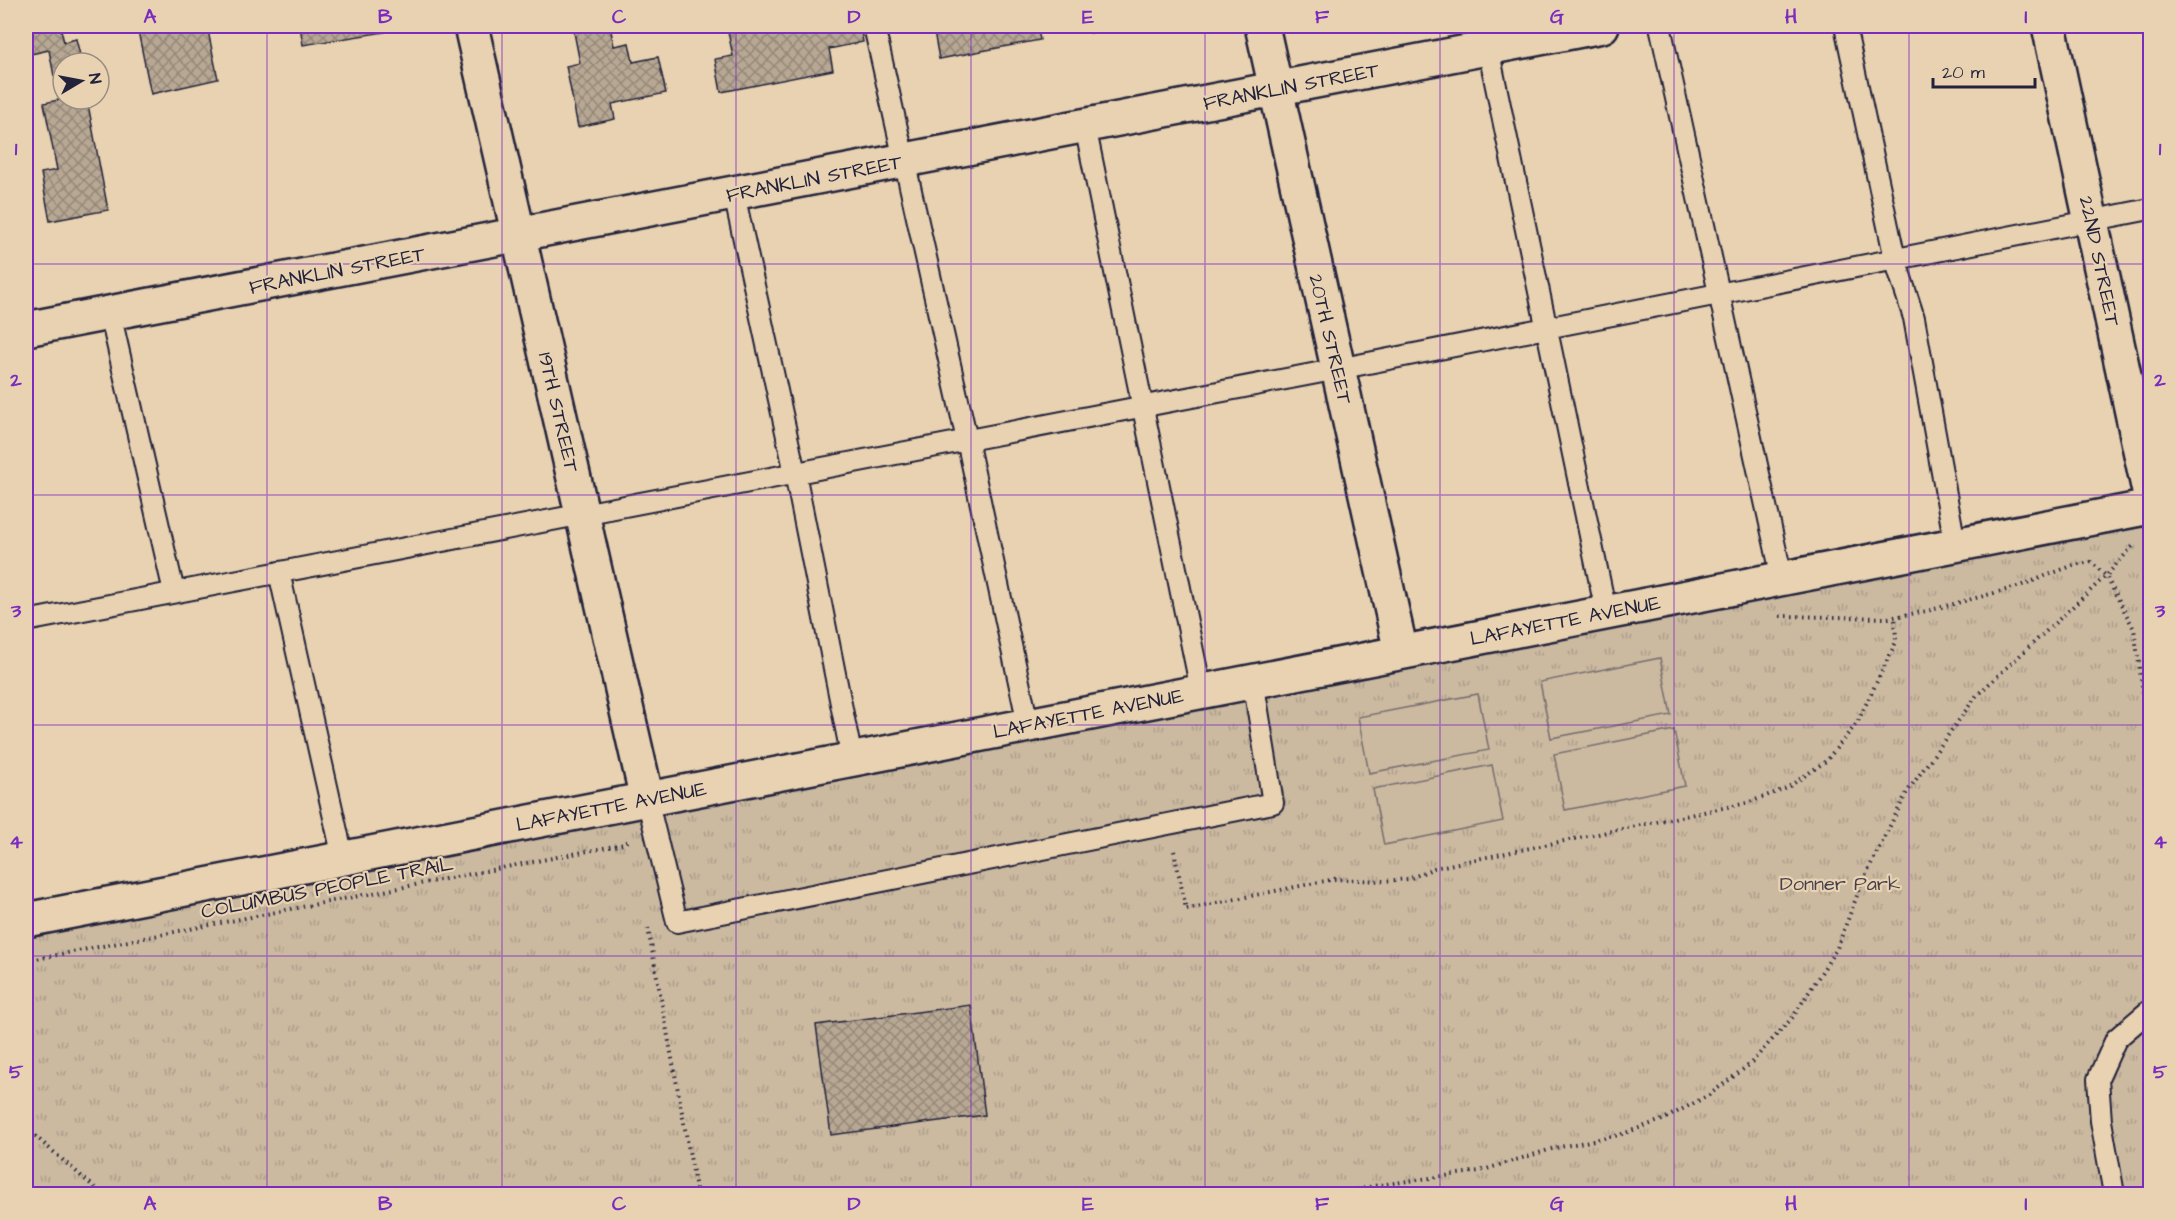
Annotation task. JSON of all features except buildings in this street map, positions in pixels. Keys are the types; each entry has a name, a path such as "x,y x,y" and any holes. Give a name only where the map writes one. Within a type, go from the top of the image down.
{"street":[{"name":"19TH STREET","path":"471,26 647,799"},
{"name":"20TH STREET","path":"1262,26 1401,652"},
{"name":"FRANKLIN STREET","path":"26,329 1602,26"},
{"name":"22ND STREET","path":"2049,26 2151,496"},
{"name":"LAFAYETTE AVENUE","path":"26,920 2151,507"}],"lane":[{"path":"874,26 1028,724"},
{"path":"1660,26 1782,578"},
{"path":"1845,26 1895,260 1914,318 1955,544"},
{"path":"1488,48 1606,612"},
{"path":"1085,126 1201,690"},
{"path":"735,194 795,473 852,759"},
{"path":"26,621 1338,369 2151,209"},
{"path":"110,313 174,592"},
{"path":"279,572 343,858"},
{"path":"647,799 677,922 1273,803 1253,680"},
{"path":"2114,1194 2102,1121 2098,1079 2116,1039 2151,1010"}],"path":[{"path":"1340,1194 1373,1186 1480,1171 1555,1149 1619,1134 1662,1120 1709,1095 1749,1065 1793,1017 1837,948 1863,880 1907,792 1977,694 2106,576 2134,629 2144,692 2151,708"},
{"path":"1168,823 1186,909 1335,879 1384,881 1409,879 1434,868 1747,803 1787,788 1826,761 1857,723 1896,642 1895,617"},
{"name":"COLUMBUS PEOPLE TRAIL","path":"26,961 624,844 631,837 633,849"},
{"path":"646,918 697,1194"},
{"path":"26,1128 102,1194"}],"green space":[{"name":"Donner Park","path":"2150,507 2150,1194 26,1194 26,920"},
{"path":"1660,658 1671,715 1551,738 1540,682"},
{"path":"1478,694 1489,750 1369,773 1358,717"},
{"path":"1674,730 1685,786 1565,810 1554,754"},
{"path":"1492,765 1503,821 1384,845 1373,789"}]}
